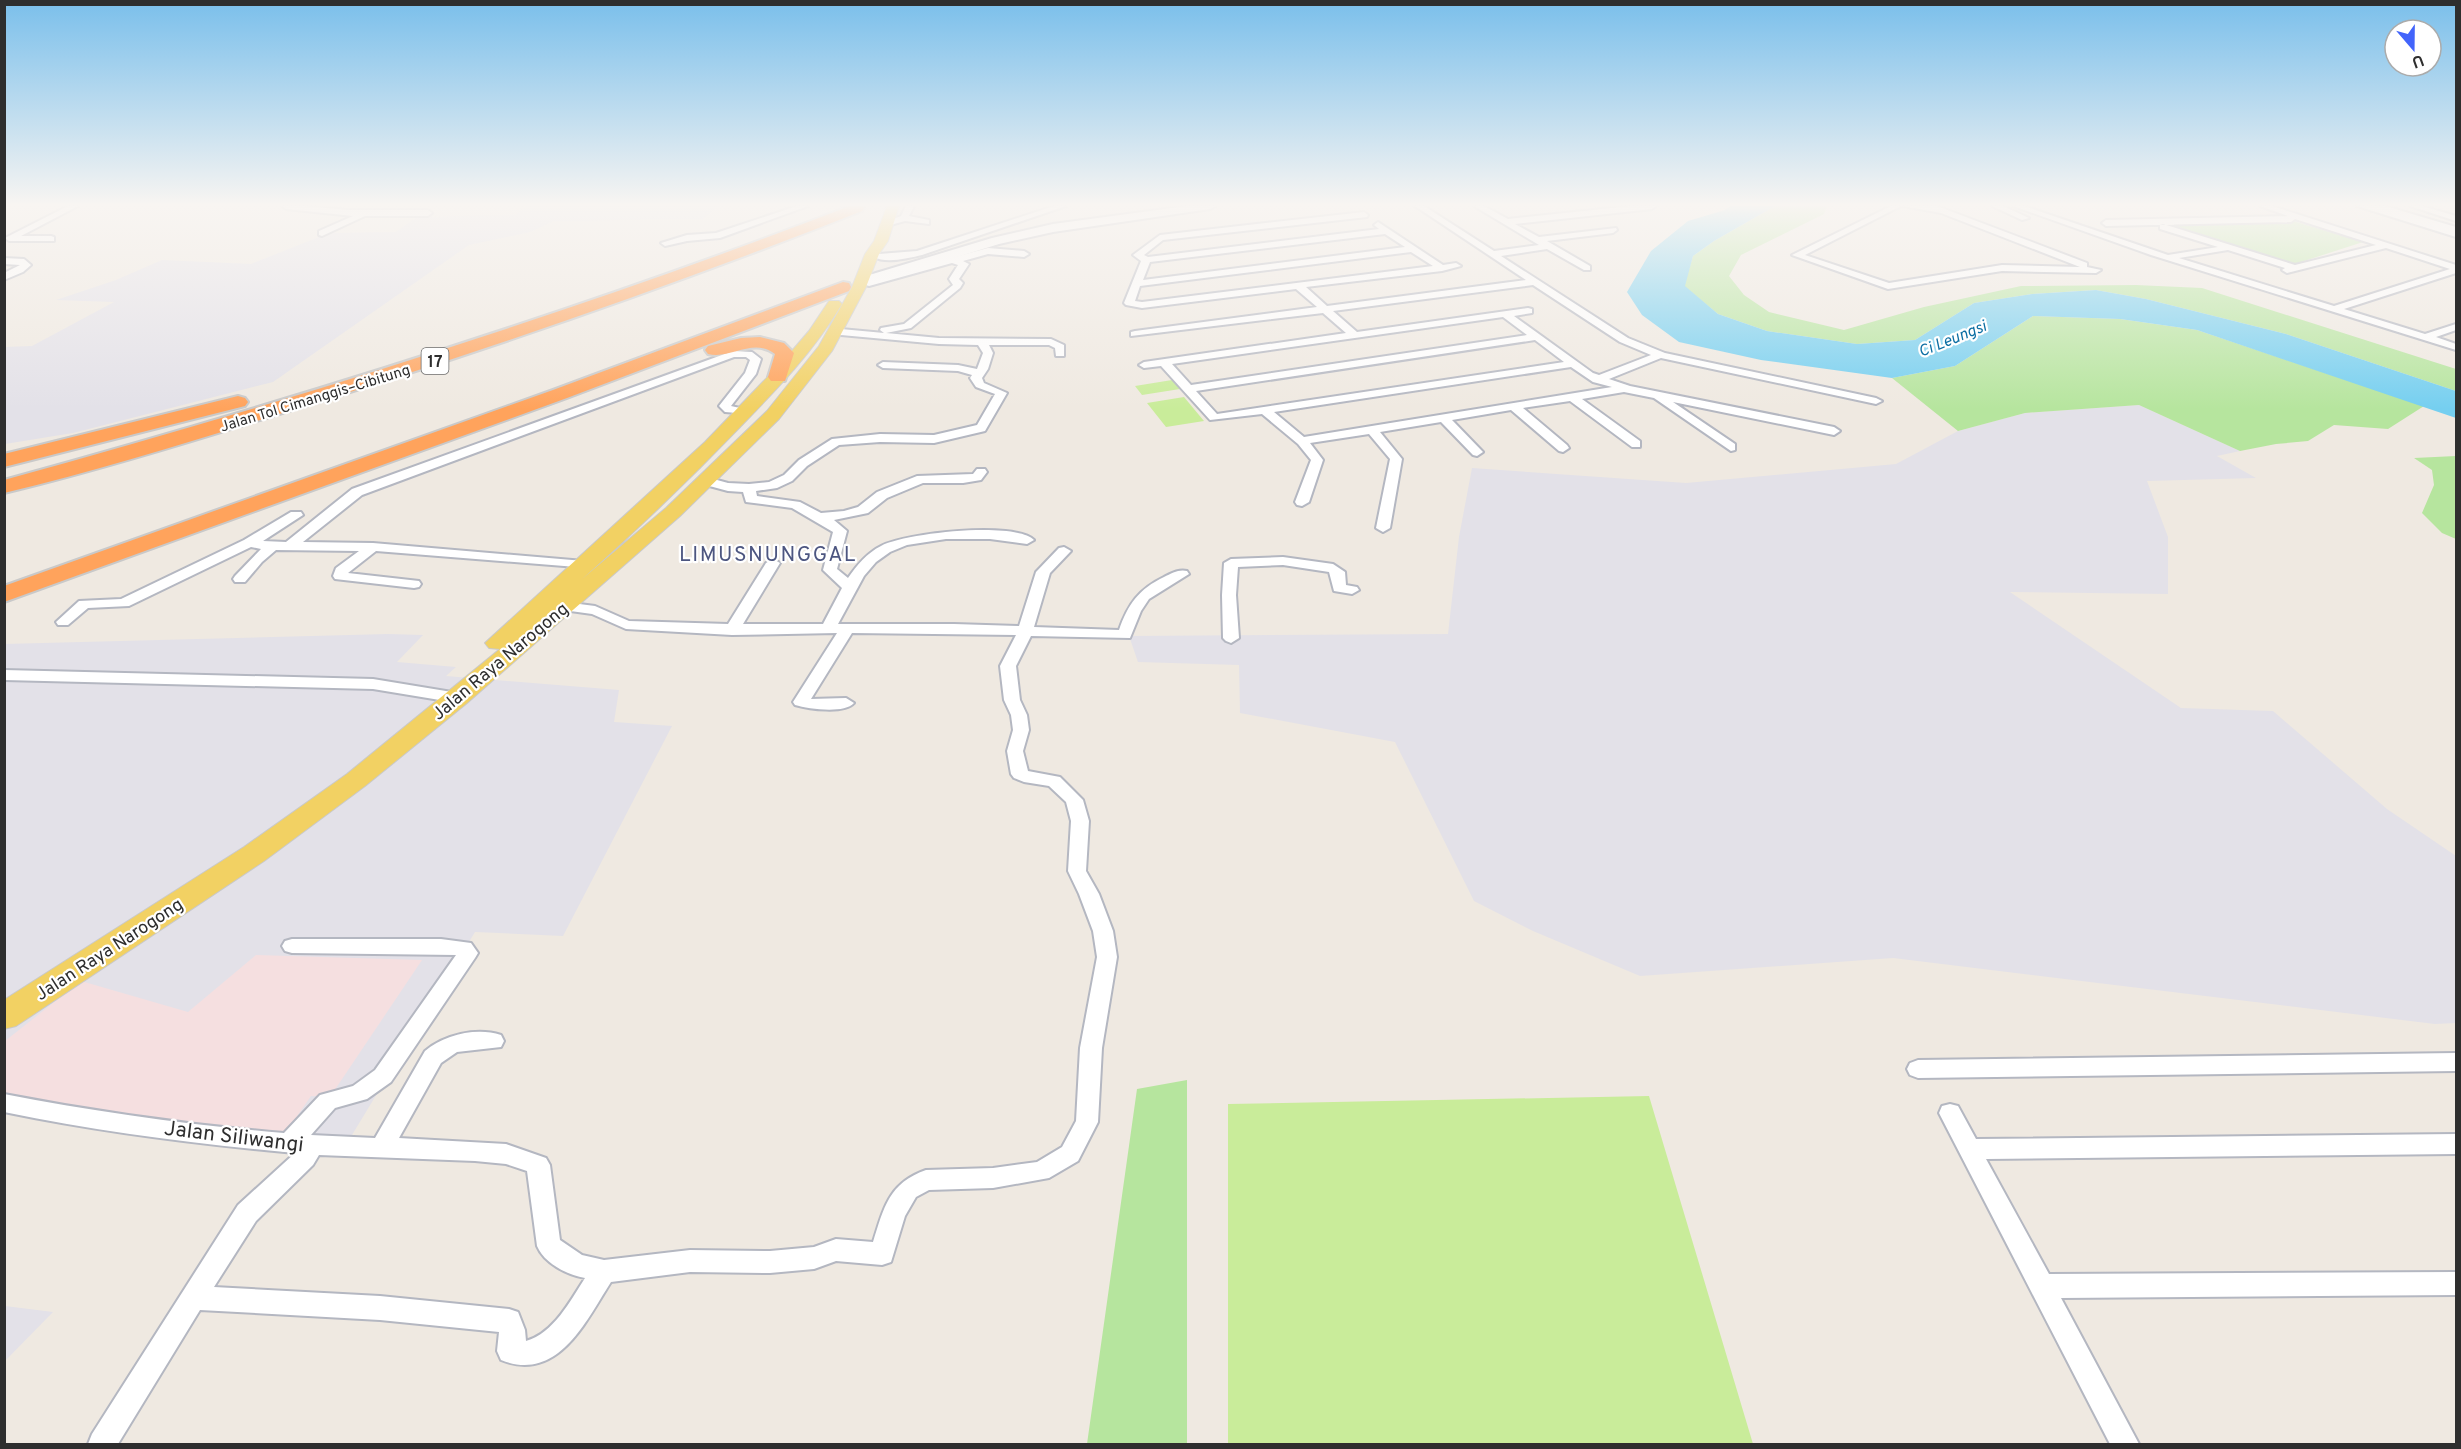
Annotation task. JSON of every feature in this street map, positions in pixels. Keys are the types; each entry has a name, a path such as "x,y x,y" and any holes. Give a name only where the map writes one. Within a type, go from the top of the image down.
{"highway":[{"name":"Jalan Tol Cimanggis–Cibitung","path":"4,473 259,403 379,367 658,274"},
{"name":"Jalan Tol Cimanggis–Cibitung","path":"4,487 283,409 498,341 694,274"},
{"path":"4,595 560,394 828,274"},
{"path":"689,356 837,274"},
{"path":"4,606 689,356 739,344 770,344 780,347 785,353 778,377"},
{"path":"4,461 379,367"}],"main road":[{"name":"Jalan Raya Narogong","path":"4,1017 254,854 356,780 707,451 778,377 856,274"},
{"name":"Jalan Raya Narogong","path":"447,697 568,605 706,481 773,415 841,338 863,274"}],"street":[{"path":"841,338 859,331 895,330 908,326 947,291 957,286 958,283 954,279 958,274"},
{"path":"1140,274 1129,303 1142,305 1397,274"},
{"path":"1135,284 1217,274"},
{"path":"1522,274 1624,340 1661,356 1876,401"},
{"path":"1852,274 1888,286 1966,274"},
{"path":"2220,274 2457,346"},
{"path":"2334,309 2443,274"},
{"path":"1135,334 1534,282"},
{"path":"1299,286 1354,336"},
{"path":"1144,365 1528,311"},
{"path":"1506,314 1536,338 1597,380 1627,389 1834,431"},
{"path":"2426,337 2457,327"},
{"path":"841,338 1051,342 1060,347 1060,354"},
{"path":"1187,389 1536,338"},
{"path":"706,481 728,487 749,488 772,485 789,478 803,464 836,442 880,438 934,439 981,428 1001,393 980,385 976,378 983,369 988,353 982,341"},
{"path":"290,546 357,492 733,354 748,354 756,359 750,374 725,406 729,410 745,412"},
{"path":"1597,380 1643,360 1661,356"},
{"path":"1164,362 1214,418 1572,364"},
{"path":"883,365 958,369 979,373"},
{"path":"1302,441 1513,405 1627,389"},
{"path":"1653,393 1731,447"},
{"path":"1572,397 1636,444"},
{"path":"1513,405 1563,448"},
{"path":"1264,410 1302,441 1317,460 1302,502"},
{"path":"1443,417 1478,452"},
{"path":"1372,430 1396,459 1383,528"},
{"path":"819,517 845,515 863,510 882,495 921,479 963,479 977,477 981,472"},
{"path":"749,488 751,499 795,505 835,526 840,531 830,570 851,588"},
{"path":"63,622 84,604 124,603 249,543 296,515"},
{"path":"828,630 860,571 872,557 908,540 921,537 1005,536 1027,540"},
{"path":"249,543 273,546 373,547 584,565"},
{"path":"240,579 257,559 273,546"},
{"path":"373,547 340,571 340,576 414,584"},
{"path":"301,1144 506,1154 538,1165 549,1246 576,1265 604,1271 690,1262 770,1262 814,1258 836,1251 882,1254 894,1213 908,1190 926,1180 993,1178 1041,1171 1070,1154 1088,1122 1091,1048 1107,957 1103,932 1089,894 1077,871 1080,821 1074,800 1054,781 1030,778 1020,774 1017,767 1015,751 1021,730 1019,715 1012,700 1008,666 1025,632 1043,572 1064,551"},
{"path":"1231,638 1229,595 1231,563 1283,561 1333,568 1338,572 1339,588 1352,590"},
{"path":"732,630 773,563"},
{"path":"542,604 568,605 595,610 626,625 732,630 954,628 1125,635 1134,606 1155,587 1182,574"},
{"path":"846,703 819,705 801,702 847,629"},
{"path":"4,675 373,684 447,697"},
{"path":"291,946 441,946 464,948 468,953 383,1076 359,1093 328,1101 301,1144"},
{"path":"382,1147 433,1057 443,1047 457,1042 493,1041"},
{"path":"1918,1069 2457,1062"},
{"name":"Jalan Siliwangi","path":"4,1103 78,1118 211,1136 301,1144 305,1158 247,1213 102,1444"},
{"path":"1950,1113 2125,1444"},
{"path":"1969,1149 2457,1144"},
{"path":"194,1298 380,1308 509,1321 512,1330 510,1351 532,1353 543,1350 556,1340 604,1271"},
{"path":"2041,1286 2457,1284"}],"shaded area":[{"path":"131,274 428,274 273,382 73,433 5,444 5,347 32,346 114,302 56,300"},
{"path":"2139,405 2240,451 2217,456 2256,478 2147,481 2168,537 2168,594 2010,592 2181,708 2273,711 2387,809 2456,856 2456,1023 2435,1024 1893,958 1640,976 1533,931 1474,901 1395,742 1240,713 1239,665 1138,662 1129,636 1448,634 1459,537 1472,468 1686,483 1896,464 1958,431 2025,413"},
{"path":"423,635 397,662 456,667 446,676 619,690 614,722 672,726 563,936 475,932 352,1135 288,1150 54,1123 5,1113 4,644"},
{"path":"256,955 422,960 330,1097 311,1096 284,1135 5,1101 5,1041 81,981 188,1012"},
{"path":"4,1306 53,1312 5,1361"}],"green space":[{"path":"1688,274 1730,274 1729,276 1744,295 1769,312 1844,330 1924,307 2021,286 2136,285 2202,288 2456,369 2456,391 2286,334 2146,299 2096,290 2032,294 1974,303 1915,340 1857,344 1767,331 1718,314 1684,286"},
{"path":"2033,316 2120,319 2197,330 2424,406 2388,429 2334,425 2308,441 2240,451 2139,405 2025,413 1958,431 1892,378 1955,366"},
{"path":"1172,380 1180,389 1142,395 1135,386"},
{"path":"1184,397 1204,421 1166,427 1147,403"},
{"path":"2456,456 2456,539 2442,533 2422,513 2434,485 2432,470 2414,458"},
{"path":"1187,1080 1187,1444 1087,1444 1137,1089"},
{"path":"1649,1096 1753,1444 1228,1444 1228,1104"}],"water":[{"name":"Ci Leungsi","path":"1638,274 1688,274 1685,286 1718,314 1767,331 1857,344 1915,340 1974,303 2032,294 2096,290 2146,299 2286,334 2456,391 2456,418 2197,330 2120,319 2033,316 1955,366 1892,378 1761,360 1679,342 1642,315 1627,292"}],"district":[{"name":"LIMUSNUNGGAL","path":"768,554"}]}
